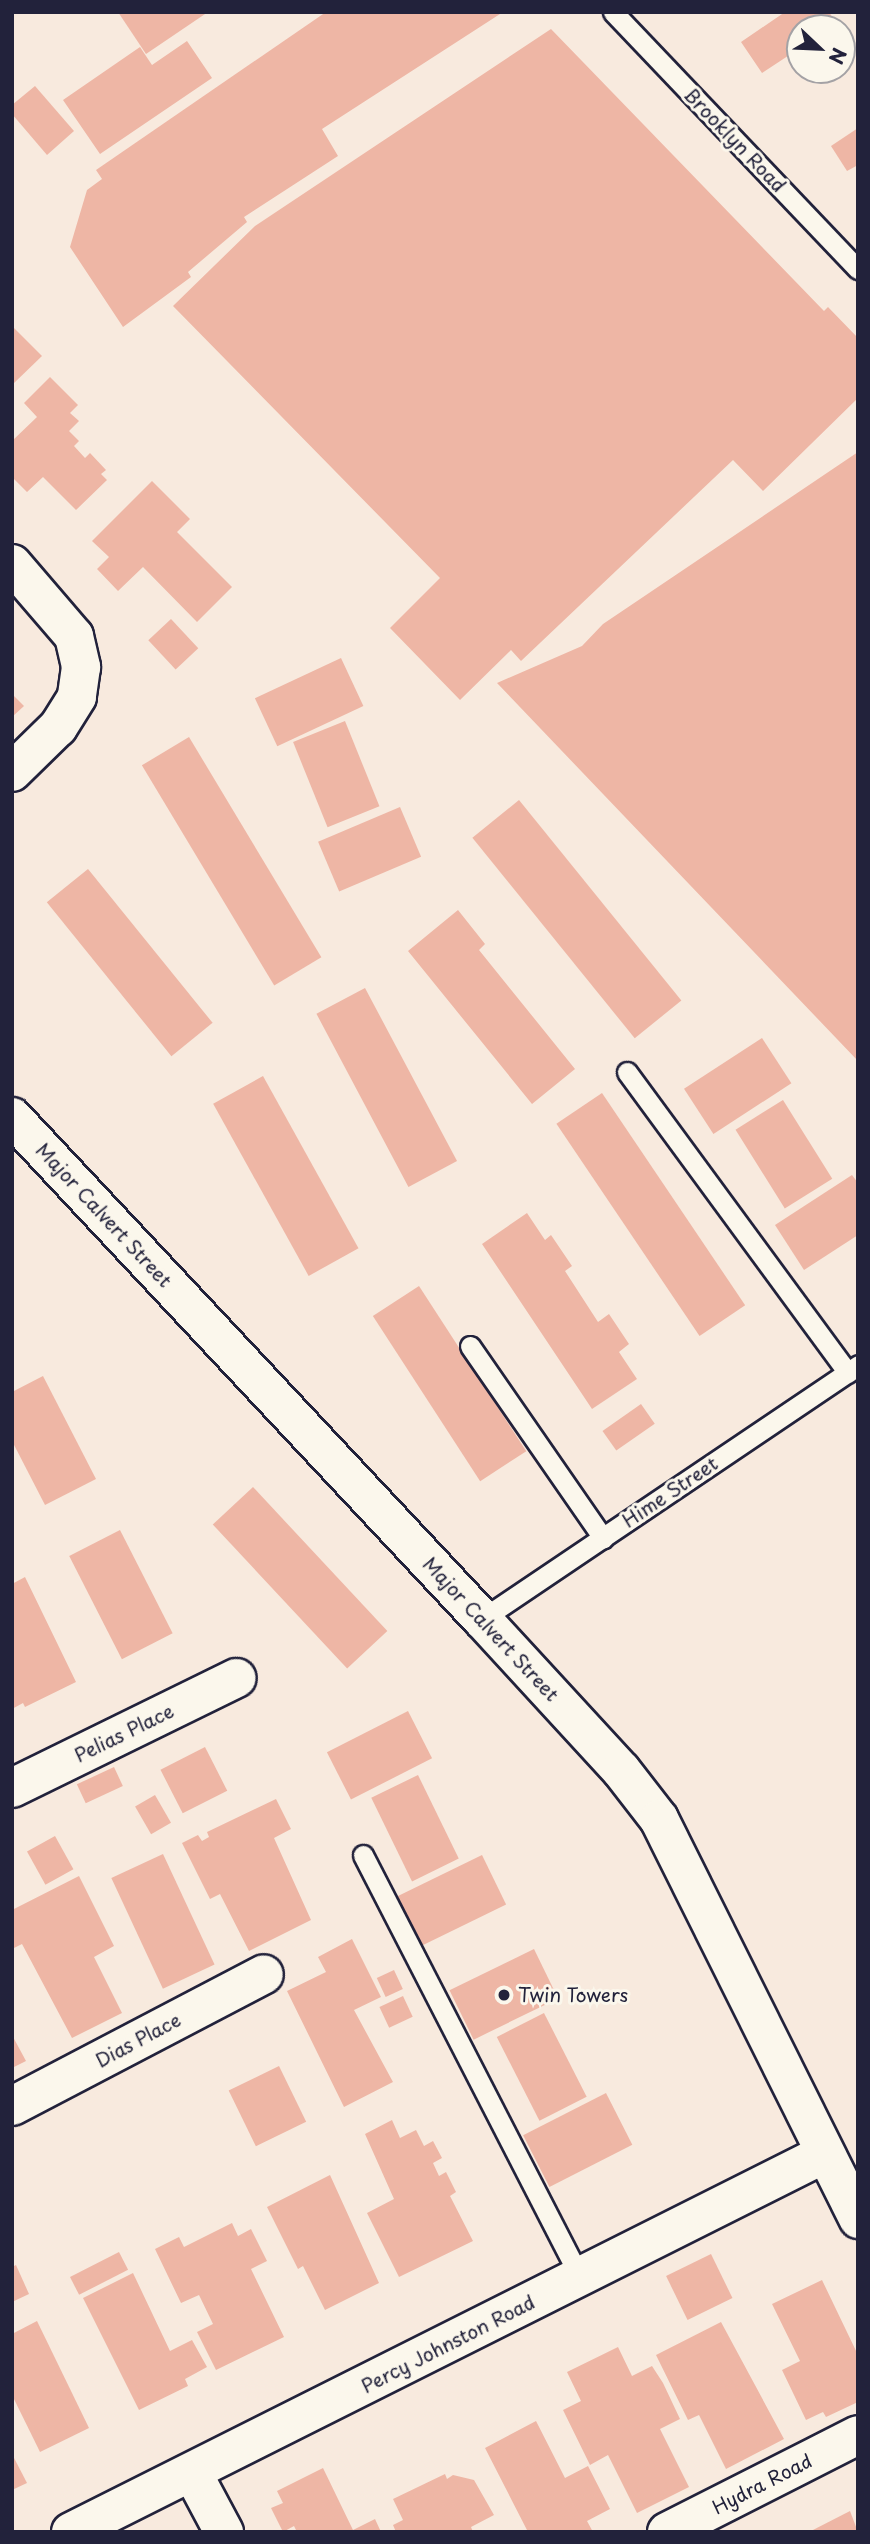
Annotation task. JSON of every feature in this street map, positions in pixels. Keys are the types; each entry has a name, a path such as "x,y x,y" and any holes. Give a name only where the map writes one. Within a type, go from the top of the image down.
{"street":[{"path":"12,564 74,636 82,667 77,696 58,727 12,772"},
{"name":"Major Calvert Street","path":"12,1117 482,1619 621,1770 659,1819 684,1862 858,2219"},
{"name":"Pelias Place","path":"12,1788 237,1678"},
{"name":"Dias Place","path":"12,2106 264,1974"},
{"name":"Percy Johnston Road","path":"71,2532 192,2474 824,2154"},
{"name":"Hydra Road","path":"667,2532 858,2435"},
{"path":"192,2474 224,2532"}],"lane":[{"name":"Brooklyn Road","path":"613,12 858,269"},
{"path":"627,1072 853,1369"},
{"path":"470,1346 603,1538"},
{"name":"Hime Street","path":"482,1619 853,1369"},
{"path":"363,1855 580,2278"}],"building":[{"path":"118,12 208,12 146,54"},
{"path":"326,12 500,14 322,129 338,156 244,217 247,222 188,272 191,277 123,327 70,247 87,190 102,179 96,170"},
{"path":"785,12 830,14 786,14 786,57 762,73 741,42"},
{"path":"551,29 824,311 828,307 858,338 858,398 763,491 733,460 521,661 511,650 460,700 390,628 440,578 173,306 255,226"},
{"path":"187,41 212,78 100,154 63,100 140,47 152,65"},
{"path":"35,86 74,131 47,155 12,114 12,105"},
{"path":"858,128 858,165 847,171 831,146"},
{"path":"12,326 42,356 12,385"},
{"path":"50,377 78,405 70,413 79,421 69,431 79,441 74,446 85,458 90,453 106,470 101,474 107,480 76,510 43,477 27,492 12,477 12,441 37,417 24,403"},
{"path":"858,452 858,1061 497,683 582,646 603,624"},
{"path":"152,481 190,519 177,532 232,587 197,622 143,567 118,591 97,569 109,557 92,541"},
{"path":"171,619 198,648 176,669 148,640"},
{"path":"341,658 363,706 277,746 255,698"},
{"path":"12,694 24,706 12,717"},
{"path":"345,721 379,806 328,827 293,742"},
{"path":"189,737 321,957 274,986 142,765"},
{"path":"519,800 681,1001 635,1038 472,838"},
{"path":"400,807 421,857 339,891 318,842"},
{"path":"88,869 213,1023 171,1056 47,902"},
{"path":"458,910 485,944 479,950 575,1069 532,1104 408,951"},
{"path":"365,988 457,1161 408,1187 316,1014"},
{"path":"762,1038 791,1083 713,1134 684,1089"},
{"path":"263,1076 359,1248 309,1276 213,1104"},
{"path":"602,1093 745,1305 700,1336 556,1124"},
{"path":"783,1100 832,1179 785,1209 736,1130"},
{"path":"852,1175 858,1183 858,1235 804,1270 775,1225"},
{"path":"527,1213 545,1240 551,1235 572,1266 565,1271 598,1322 609,1314 629,1344 619,1352 637,1379 592,1409 482,1244"},
{"path":"419,1286 526,1451 480,1481 373,1316"},
{"path":"43,1376 96,1479 45,1505 12,1441 12,1392"},
{"path":"641,1404 655,1424 616,1451 602,1431"},
{"path":"253,1487 387,1631 347,1669 213,1525"},
{"path":"120,1530 173,1633 122,1659 69,1556"},
{"path":"25,1577 76,1682 25,1707 23,1703 12,1709 12,1584"},
{"path":"408,1711 432,1758 351,1800 327,1752"},
{"path":"205,1747 227,1791 183,1813 160,1770"},
{"path":"114,1767 123,1786 86,1803 77,1784"},
{"path":"418,1775 459,1859 412,1881 371,1798"},
{"path":"155,1795 171,1823 151,1834 135,1806"},
{"path":"276,1799 291,1829 274,1838 311,1920 249,1951 220,1894 210,1899 182,1843 198,1835 202,1841 209,1837 207,1832"},
{"path":"55,1836 73,1869 45,1885 27,1852"},
{"path":"163,1854 215,1965 163,1989 111,1878"},
{"path":"482,1855 506,1904 422,1946 398,1896"},
{"path":"79,1876 114,1946 94,1957 122,2013 72,2038 22,1944 12,1949 12,1910"},
{"path":"352,1939 381,1997 354,2010 393,2082 344,2107 287,1991 326,1972 318,1957"},
{"name":"Twin Towers","path":"534,1949 558,1998 474,2040 450,1990"},
{"path":"394,1970 403,1989 386,1997 377,1978"},
{"path":"403,1996 413,2017 389,2028 379,2007"},
{"path":"544,2013 587,2097 539,2121 497,2037"},
{"path":"12,2035 26,2061 12,2068"},
{"path":"279,2066 306,2122 256,2146 229,2091"},
{"path":"606,2093 632,2145 549,2187 523,2135"},
{"path":"392,2120 400,2138 416,2130 424,2146 433,2141 442,2158 433,2163 439,2176 446,2172 456,2192 450,2196 473,2241 399,2277 367,2213 394,2199 365,2134"},
{"path":"330,2175 379,2283 325,2310 303,2266 298,2269 267,2207"},
{"path":"232,2223 238,2236 251,2229 267,2261 251,2269 284,2337 216,2370 197,2332 213,2324 199,2295 181,2303 155,2249 179,2237 184,2247"},
{"path":"119,2252 128,2270 79,2295 70,2277"},
{"path":"711,2254 732,2298 688,2320 666,2276"},
{"path":"16,2265 29,2294 12,2302 12,2267"},
{"path":"133,2273 170,2351 192,2340 207,2367 185,2379 188,2386 139,2410 83,2298"},
{"path":"822,2280 858,2355 858,2402 826,2417 823,2412 806,2420 782,2370 800,2361 772,2304"},
{"path":"37,2321 89,2428 40,2452 12,2395 12,2334"},
{"path":"721,2322 784,2439 726,2469 699,2415 688,2420 656,2355"},
{"path":"618,2347 632,2376 652,2366 663,2383 680,2419 660,2429 689,2487 637,2513 608,2455 590,2465 563,2410 581,2401 567,2372"},
{"path":"536,2421 565,2478 588,2466 610,2509 587,2521 593,2532 528,2532 485,2448"},
{"path":"12,2454 27,2483 12,2490"},
{"path":"323,2468 353,2530 375,2519 381,2532 297,2532 294,2526 283,2532 271,2508 283,2503 277,2491"},
{"path":"445,2474 447,2479 453,2475 474,2480 494,2515 471,2527 473,2532 396,2532 393,2525 403,2520 393,2499"},
{"path":"850,2511 858,2532 809,2532"}],"place":[{"name":"Twin Towers","path":"504,1995"}]}
